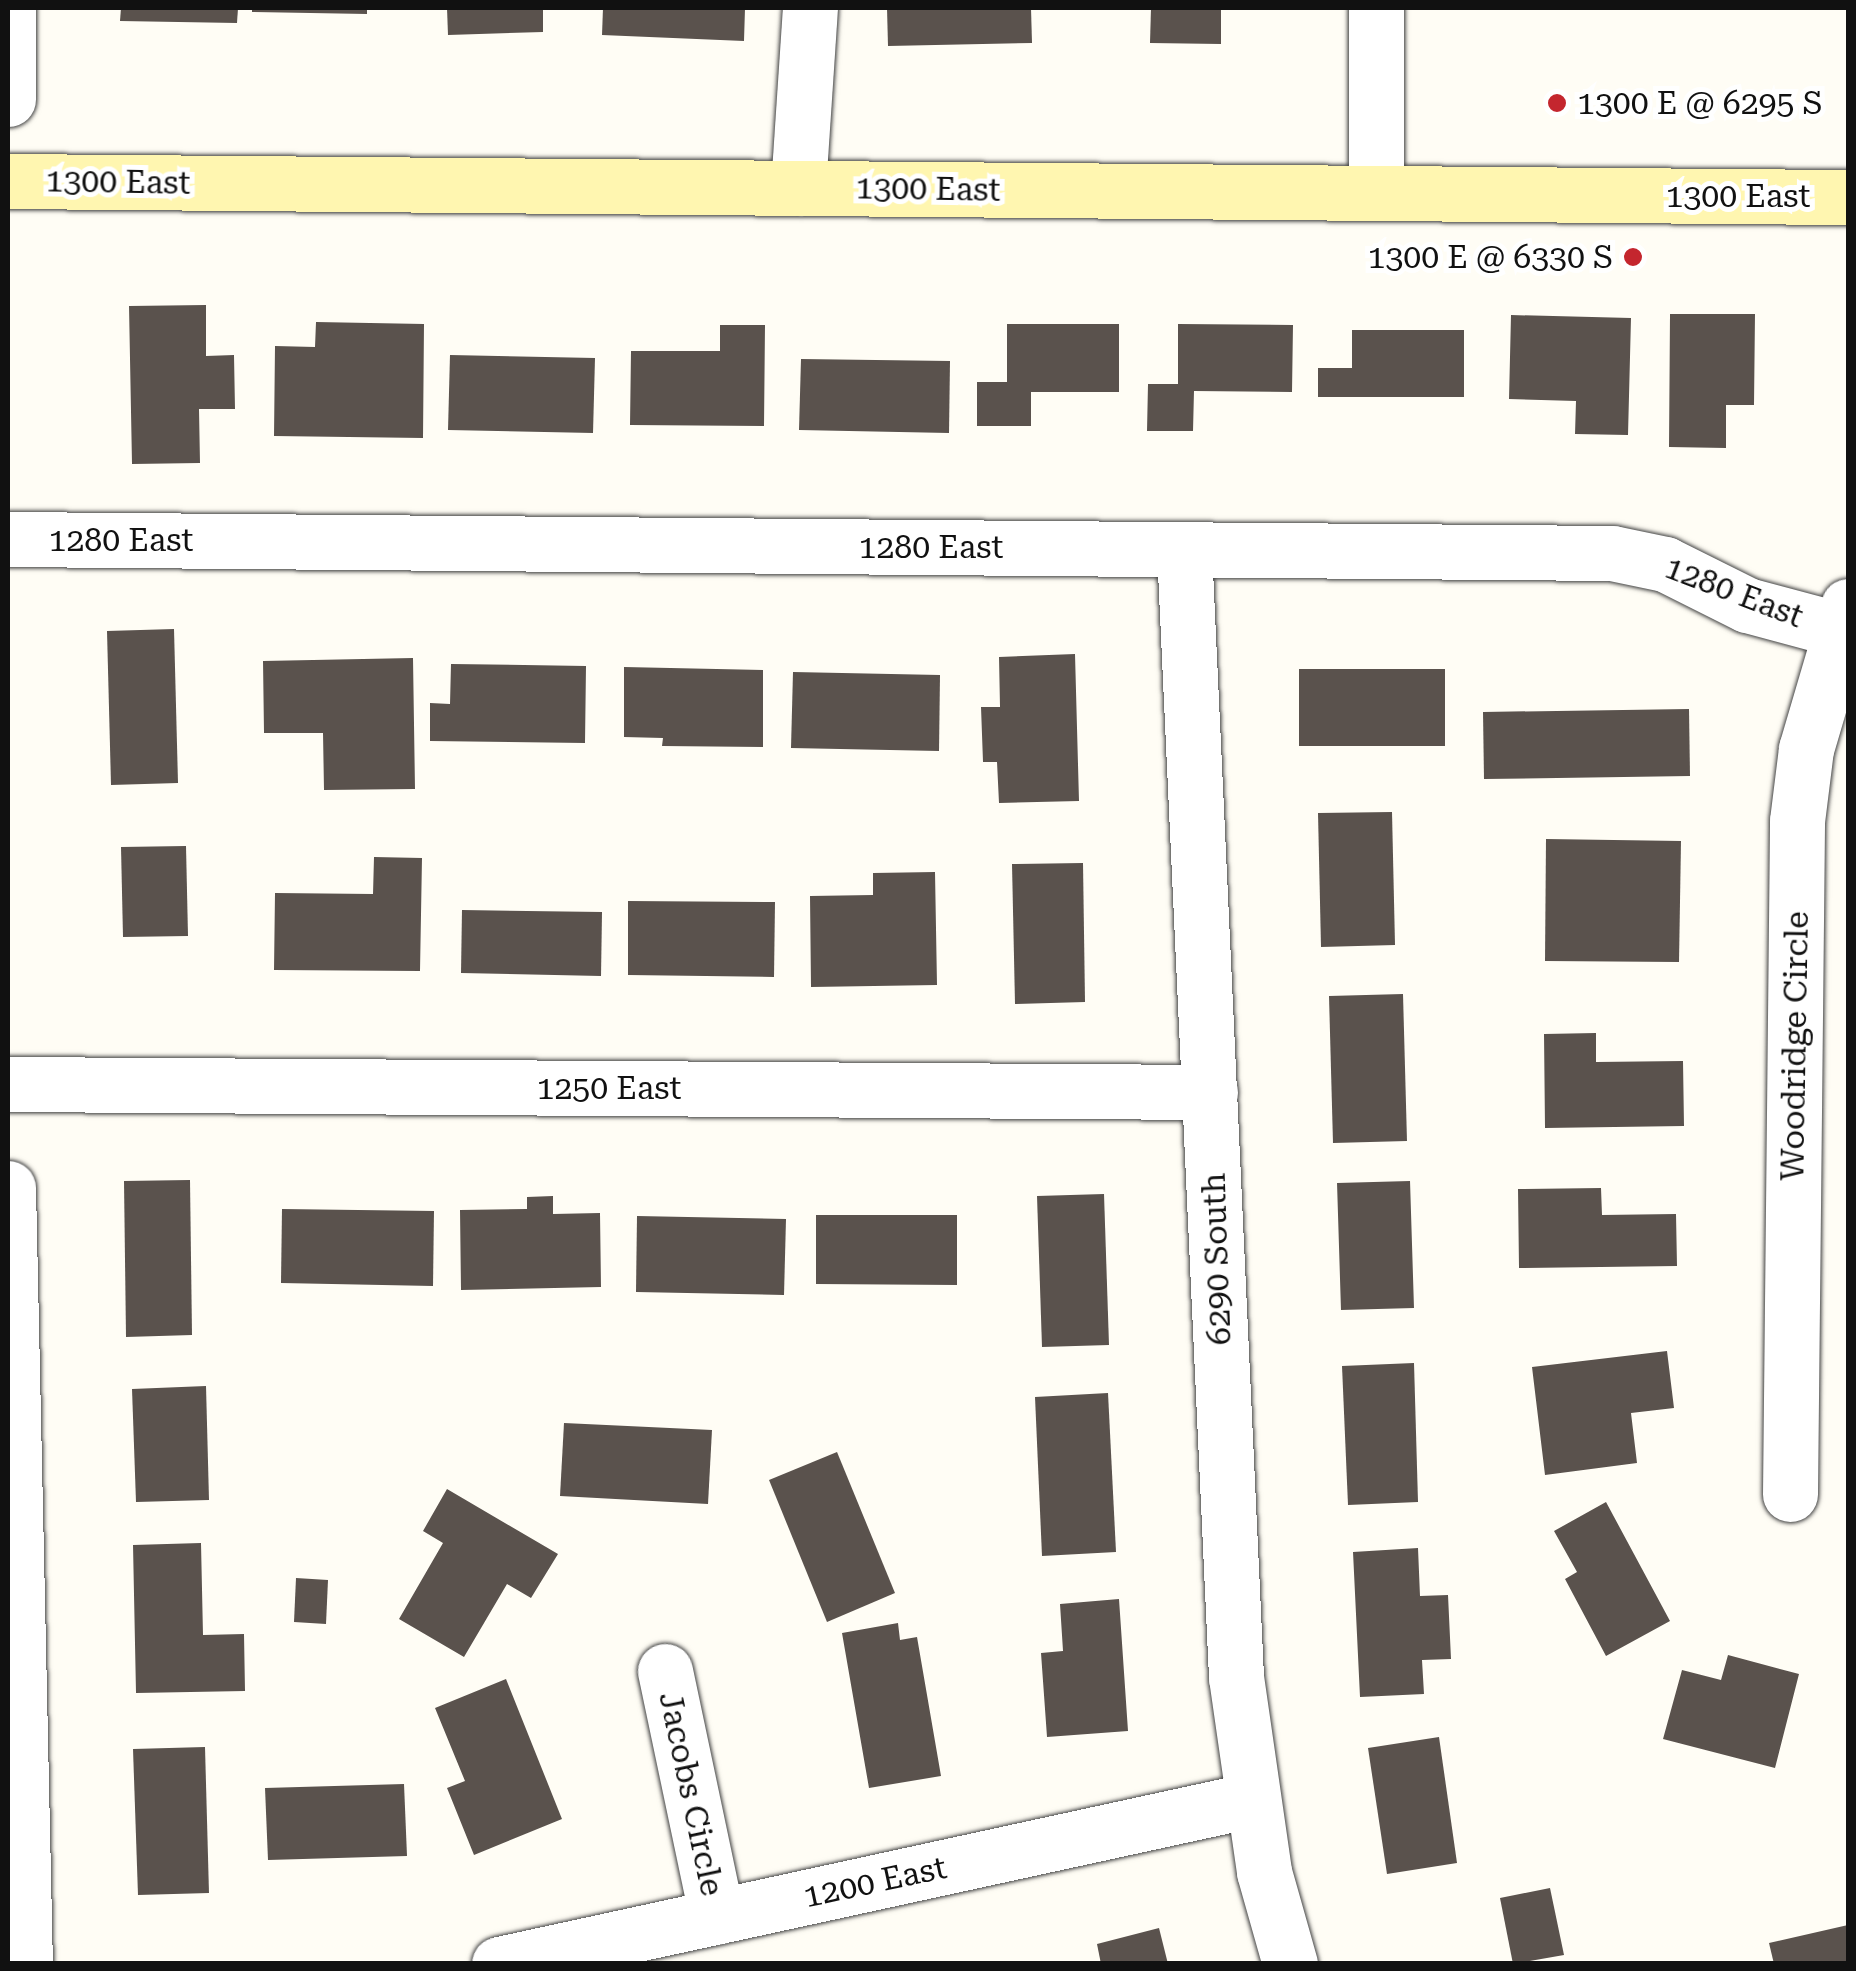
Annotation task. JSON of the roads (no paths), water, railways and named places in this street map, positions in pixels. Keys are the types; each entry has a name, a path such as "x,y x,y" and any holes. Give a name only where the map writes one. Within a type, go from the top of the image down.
{"main road":[{"name":"1300 East","path":"8,181 1848,197"}],"street":[{"path":"8,8 8,99"},
{"path":"798,188 810,8"},
{"path":"1376,8 1376,193"},
{"name":"1280 East","path":"8,539 1612,553 1665,564 1768,612 1844,618"},
{"name":"6290 South","path":"1184,549 1236,1678 1251,1800 1290,1964"},
{"name":"Woodridge Circle","path":"1790,1494 1797,821 1806,748 1844,618"},
{"name":"1250 East","path":"8,1084 1210,1092"},
{"path":"8,1188 24,1964"},
{"name":"Jacobs Circle","path":"665,1672 716,1917"},
{"name":"1200 East","path":"499,1964 1251,1800"}],"place":[{"name":"1300 E @ 6295 S","path":"1557,103"},
{"name":"1300 E @ 6330 S","path":"1633,257"}]}
